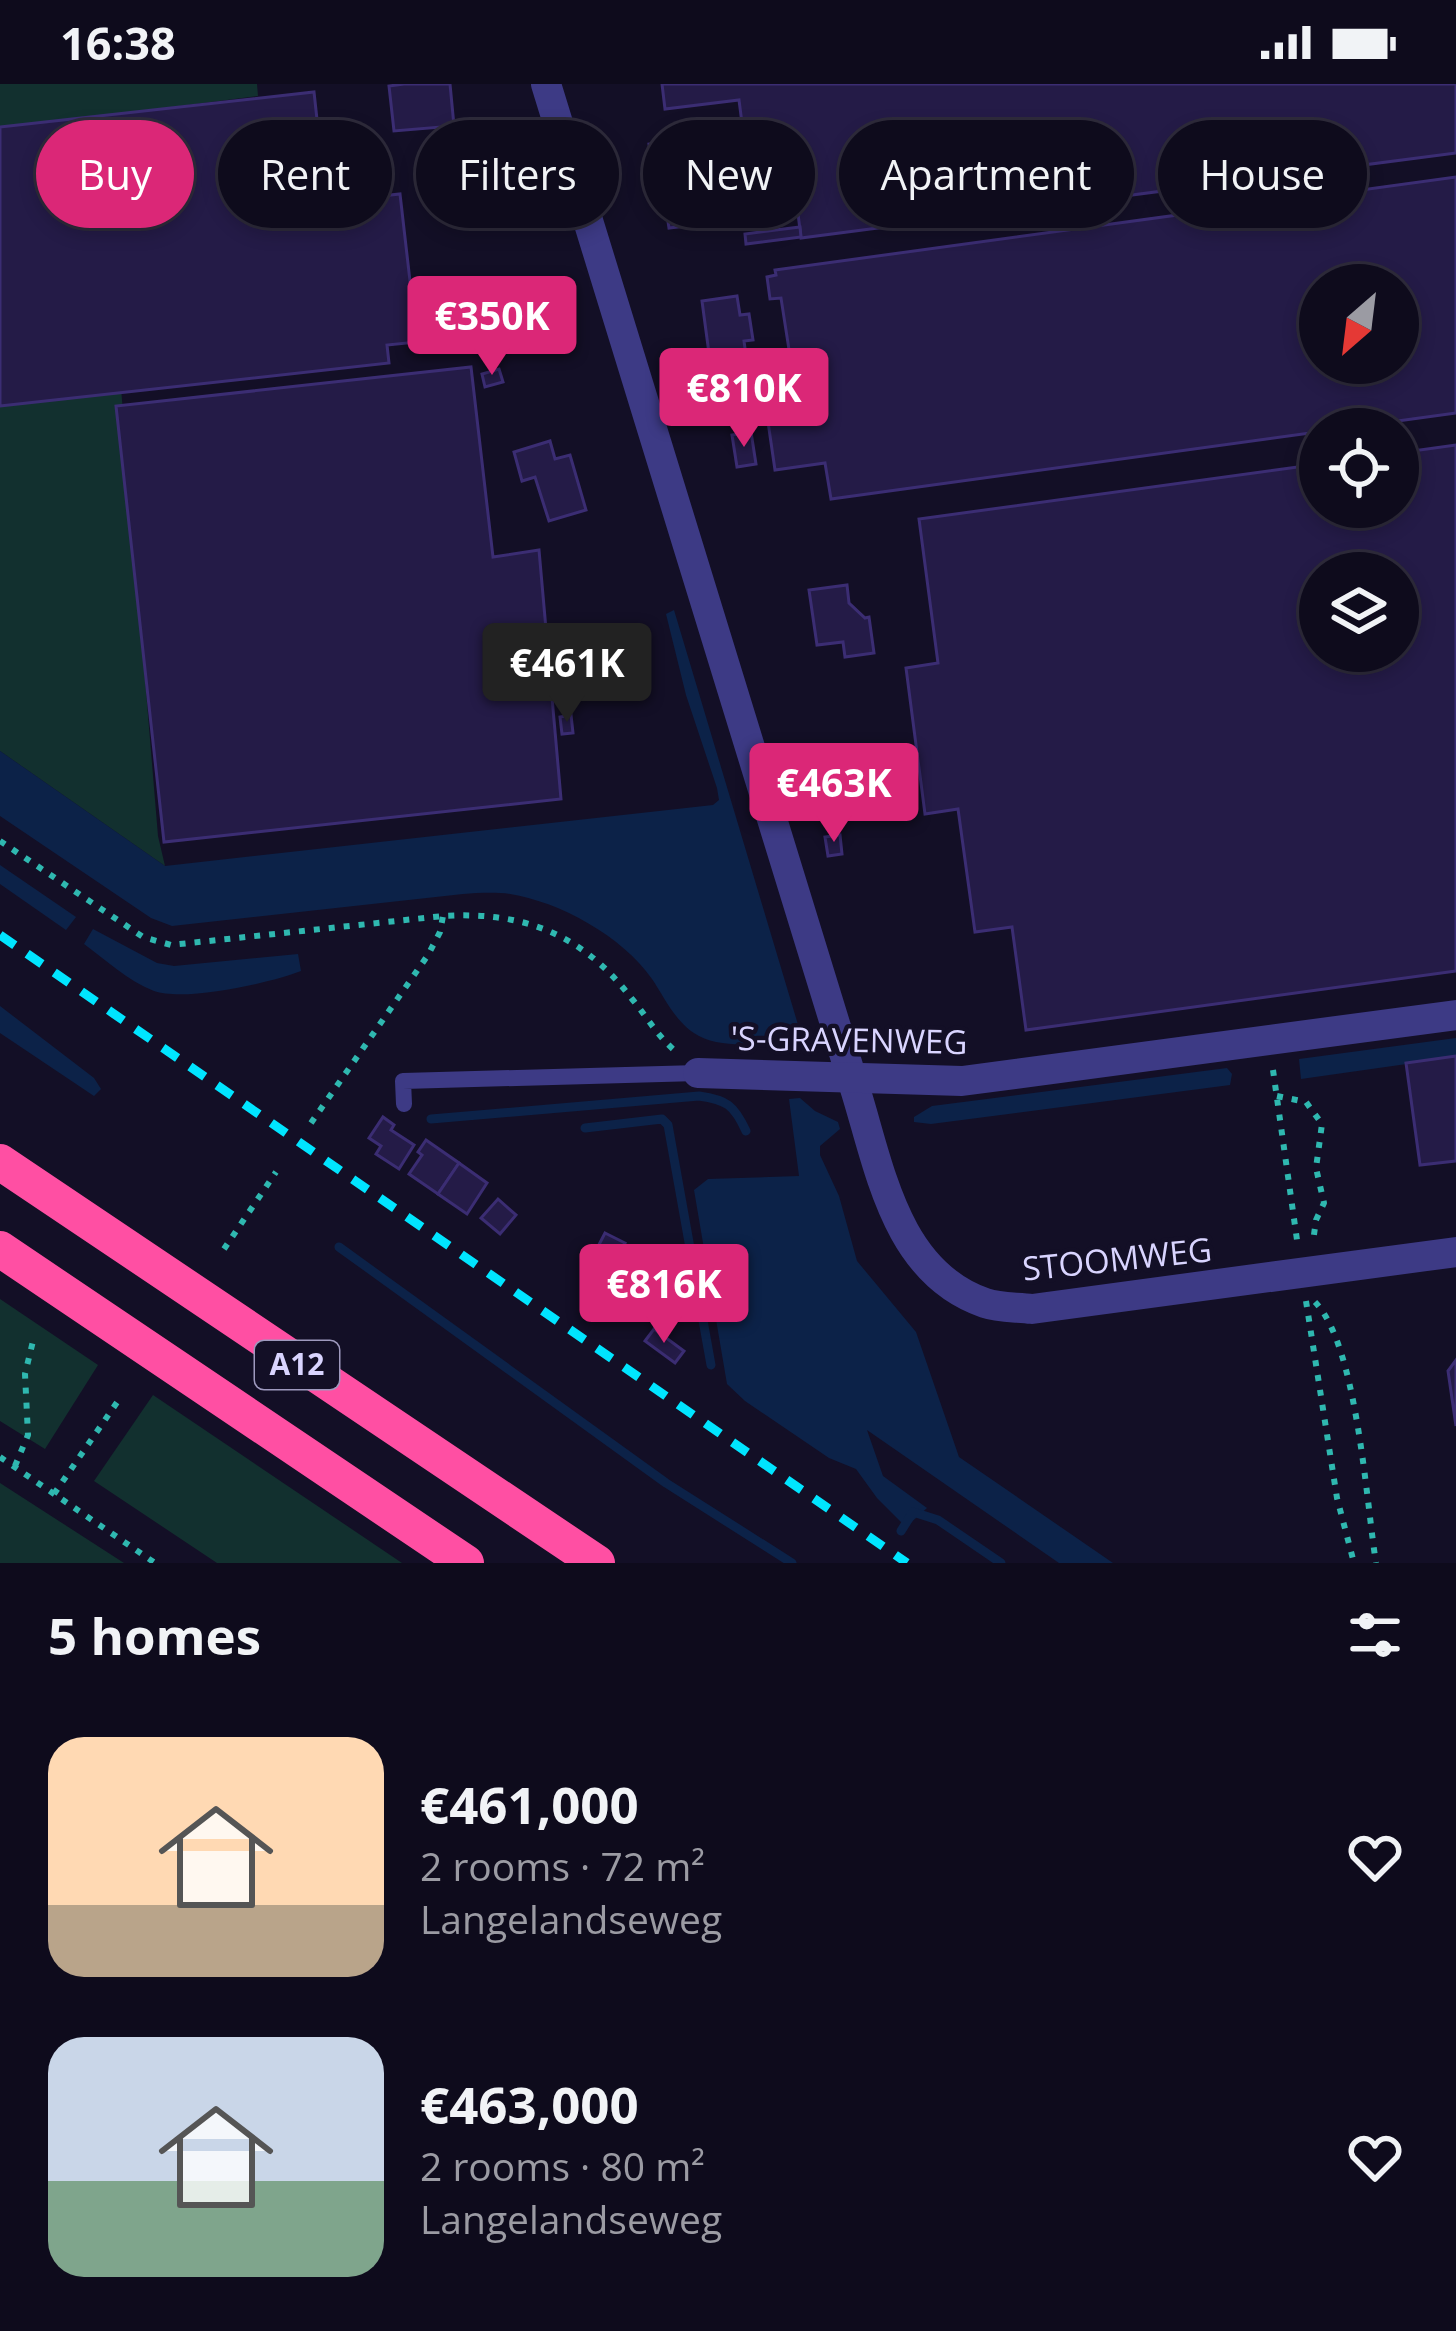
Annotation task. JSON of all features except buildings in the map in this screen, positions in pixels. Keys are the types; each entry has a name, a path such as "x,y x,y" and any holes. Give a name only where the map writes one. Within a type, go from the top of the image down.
{"highway":[{"name":"A12","path":"0,1162 597,1563"},
{"name":"A12","path":"0,1249 466,1563"}],"street":[{"name":"STOOMWEG","path":"546,84 852,1078 904,1237 926,1268 988,1304 1032,1309 1303,1282 1456,1252"},
{"name":"'S-GRAVENWEG","path":"698,1073 962,1081 1456,1016"}],"lane":[{"name":"'S-GRAVENWEG","path":"404,1104 403,1081 698,1073"}],"path":[{"path":"0,841 142,937 171,945 443,916 515,918 583,949 632,999 654,1032 698,1073"},
{"path":"311,1123 428,955 443,916"},
{"path":"1276,1095 1306,1102 1322,1124 1316,1168 1324,1203 1303,1282 1331,1319 1364,1461 1376,1563"},
{"path":"224,1249 276,1172"},
{"path":"14,1466 28,1435 25,1374 34,1337"},
{"path":"54,1494 120,1398"},
{"path":"0,1456 155,1563"}],"green space":[{"path":"0,84 257,84 258,96 70,120 36,120 36,124 0,129"},
{"path":"121,388 158,836 165,866 0,751 0,403"},
{"path":"0,1299 98,1365 45,1449 0,1421"},
{"path":"153,1395 402,1563 217,1563 94,1481"},
{"path":"0,1483 124,1563 0,1563"}],"water":[{"path":"674,610 799,1028 793,1049 785,1051 782,1044 729,1044 699,1036 677,1018 639,963 607,935 529,898 463,894 172,926 151,918 0,816 0,751 165,866 713,805 719,800 717,788 666,614"},
{"path":"0,865 76,917 66,930 0,884"},
{"path":"93,929 157,963 174,966 298,954 301,971 249,986 168,994 126,976 84,944"},
{"path":"0,1006 94,1078 101,1089 94,1096 0,1033"},
{"path":"1456,1038 1456,1057 1301,1079 1299,1059"},
{"path":"1227,1068 1232,1074 1230,1085 931,1124 914,1122 914,1117 932,1106"},
{"path":"800,1098 838,1122 840,1129 820,1146 820,1155 839,1196 857,1261 916,1332 959,1457 1113,1563 1059,1563 867,1430 883,1476 927,1508 906,1527 856,1469 829,1458 727,1384 694,1190 708,1179 799,1176 789,1099"}],"waterway":[{"path":"431,1119 699,1096 728,1105 746,1131"},
{"path":"585,1128 662,1119 668,1125 711,1365"},
{"path":"339,1247 666,1483 792,1563"},
{"path":"901,1531 913,1512 938,1520 1001,1563"}],"railway":[{"path":"0,935 907,1563"}]}
